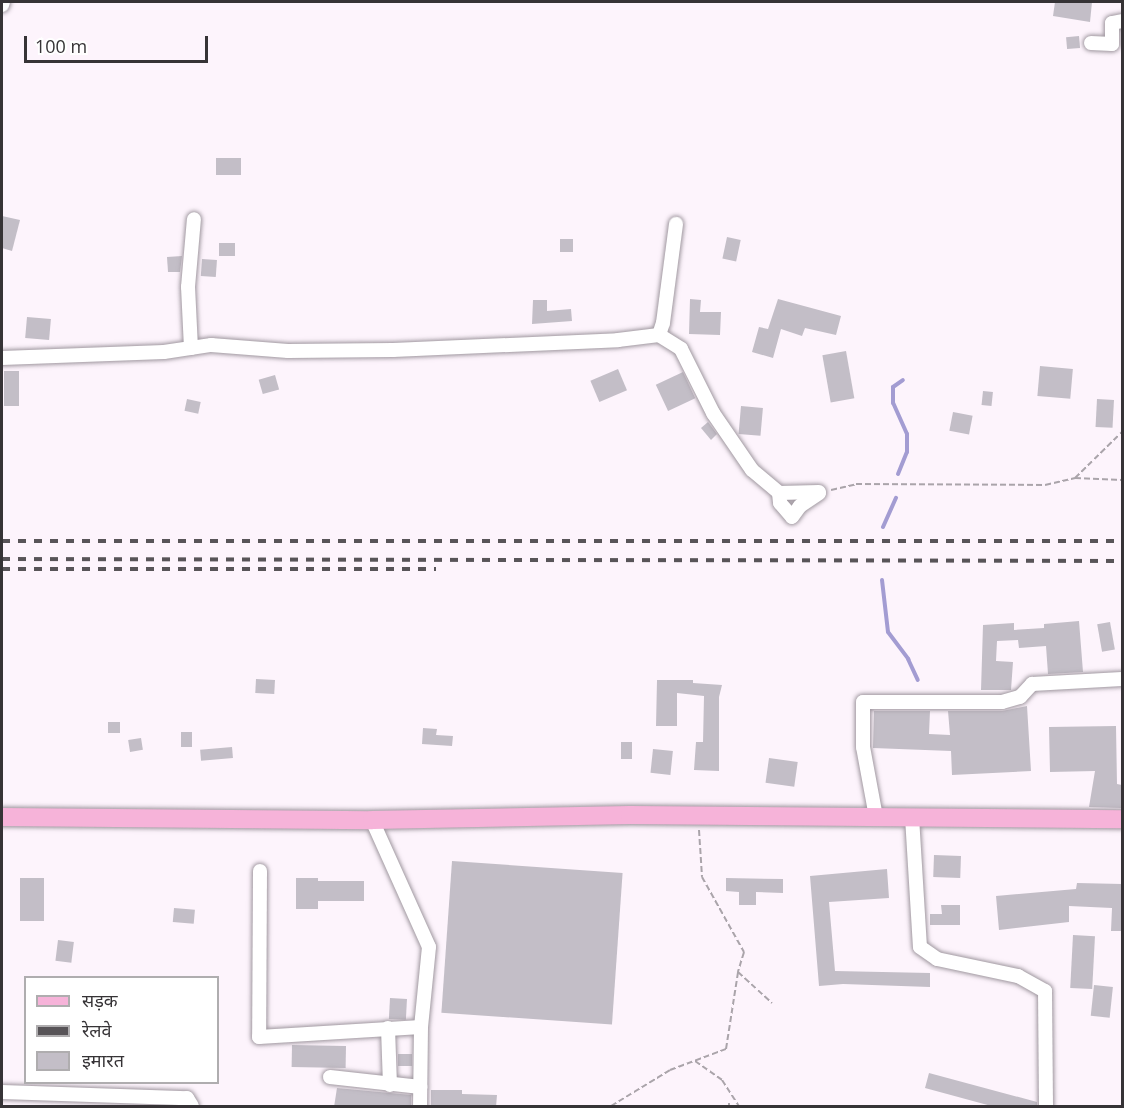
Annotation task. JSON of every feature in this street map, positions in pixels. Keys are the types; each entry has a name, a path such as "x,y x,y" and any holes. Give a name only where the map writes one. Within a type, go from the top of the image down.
{"main road":[{"path":"2,817 372,820 698,816 1122,819"}],"street":[{"path":"1091,43 1112,44 1112,23 1122,21"},
{"path":"191,348 188,288 194,219"},
{"path":"659,335 663,323 675,224"},
{"path":"2,358 165,352 211,345 288,351 393,350 618,340 659,335 681,349 713,413 752,470 779,494 780,503 792,517 800,506 819,492"},
{"path":"779,494 819,492"},
{"path":"876,817 863,747 863,702 1002,702 1020,697 1032,684 1122,680"},
{"path":"912,817 920,947 937,959 1018,976 1045,991 1046,1107"},
{"path":"372,820 429,947 421,1027 420,1107"},
{"path":"260,871 259,1037 421,1027"},
{"path":"388,1028 390,1085"},
{"path":"330,1077 420,1087"},
{"path":"2,1092 187,1098 192,1107"}],"path":[{"path":"1075,478 1122,432"},
{"path":"819,492 856,484 1045,485 1075,478 1122,480"},
{"path":"611,1107 670,1070 726,1049 738,972 744,952 702,877 698,816"},
{"path":"738,972 772,1003"},
{"path":"695,1061 722,1080 740,1107"}],"building":[{"path":"1055,2 1092,2 1090,22 1053,16"},
{"path":"1079,36 1080,48 1067,49 1066,37"},
{"path":"216,158 241,158 241,175 216,175"},
{"path":"2,216 20,220 12,251 2,248"},
{"path":"727,237 741,240 736,261 722,259"},
{"path":"560,239 573,239 573,252 560,252"},
{"path":"219,243 235,243 235,256 219,256"},
{"path":"182,256 180,272 168,272 167,257"},
{"path":"202,259 217,260 216,277 201,276"},
{"path":"690,299 701,300 700,312 721,312 720,335 689,334"},
{"path":"778,299 841,316 836,335 805,328 802,336 781,329 773,358 752,352 759,327 768,329"},
{"path":"533,300 547,300 547,311 571,309 572,321 532,324"},
{"path":"27,317 51,319 49,340 25,338"},
{"path":"846,351 854,398 831,402 822,355"},
{"path":"1040,366 1073,369 1070,399 1037,396"},
{"path":"618,369 627,390 599,402 590,381"},
{"path":"4,371 19,371 19,406 4,406"},
{"path":"683,372 695,398 668,411 656,385"},
{"path":"275,375 279,389 263,394 259,380"},
{"path":"983,391 993,392 991,406 982,405"},
{"path":"187,399 201,402 198,414 185,411"},
{"path":"1097,399 1114,400 1113,428 1096,427"},
{"path":"741,406 763,408 760,436 739,434"},
{"path":"953,412 973,416 969,434 949,431"},
{"path":"708,422 717,434 711,440 701,428"},
{"path":"1079,621 1083,672 1048,674 1046,646 1019,648 1018,640 997,641 996,661 1013,662 1011,690 981,690 983,625 1014,623 1014,630 1044,628 1044,624"},
{"path":"1110,622 1115,650 1102,652 1097,624"},
{"path":"256,679 275,680 274,694 255,693"},
{"path":"657,680 693,680 693,683 722,685 719,697 719,771 694,770 696,742 703,742 704,696 677,693 677,726 656,726"},
{"path":"1027,706 1031,771 952,775 951,751 873,748 874,711 930,711 929,734 950,735 948,711 1002,711"},
{"path":"108,722 120,722 120,733 108,733"},
{"path":"1116,726 1117,784 1122,785 1122,808 1089,807 1095,771 1050,772 1049,727"},
{"path":"423,728 437,729 436,735 453,736 452,746 422,744"},
{"path":"181,732 192,732 192,747 181,747"},
{"path":"141,738 143,750 130,752 128,740"},
{"path":"621,742 632,742 632,759 621,759"},
{"path":"232,747 233,758 201,761 200,750"},
{"path":"653,749 673,751 670,775 650,773"},
{"path":"769,758 798,762 794,787 766,783"},
{"path":"934,855 961,856 960,878 933,877"},
{"path":"452,861 623,873 612,1025 441,1013"},
{"path":"887,869 889,898 829,902 835,971 930,973 930,987 843,984 819,986 810,876"},
{"path":"20,878 44,878 44,921 20,921"},
{"path":"296,878 318,878 318,881 364,881 364,901 318,901 318,909 296,909"},
{"path":"726,878 783,879 783,893 756,892 756,905 739,905 739,892 726,891"},
{"path":"1077,883 1122,884 1122,931 1111,931 1112,908 1069,906 1069,922 999,930 996,896 1076,889"},
{"path":"941,905 960,905 960,925 930,925 930,914 942,914"},
{"path":"174,908 195,910 194,924 173,922"},
{"path":"1073,935 1095,936 1092,989 1070,988"},
{"path":"58,940 74,942 71,963 55,961"},
{"path":"1094,985 1113,987 1110,1018 1091,1016"},
{"path":"390,998 407,999 406,1020 389,1019"},
{"path":"292,1045 346,1046 346,1068 292,1067"},
{"path":"398,1054 412,1054 412,1066 398,1066"},
{"path":"929,1073 1037,1102 1037,1107 995,1107 925,1088"},
{"path":"337,1088 411,1095 411,1107 334,1107"},
{"path":"431,1090 462,1090 462,1094 497,1095 496,1107 431,1107"}],"waterway":[{"path":"898,474 907,452 907,434 893,403 893,387 903,380"},
{"path":"883,527 896,498"},
{"path":"882,580 888,632 908,659 918,680"}],"railway":[{"path":"2,541 1122,541"},
{"path":"2,559 1122,561"},
{"path":"2,569 436,569"}]}
